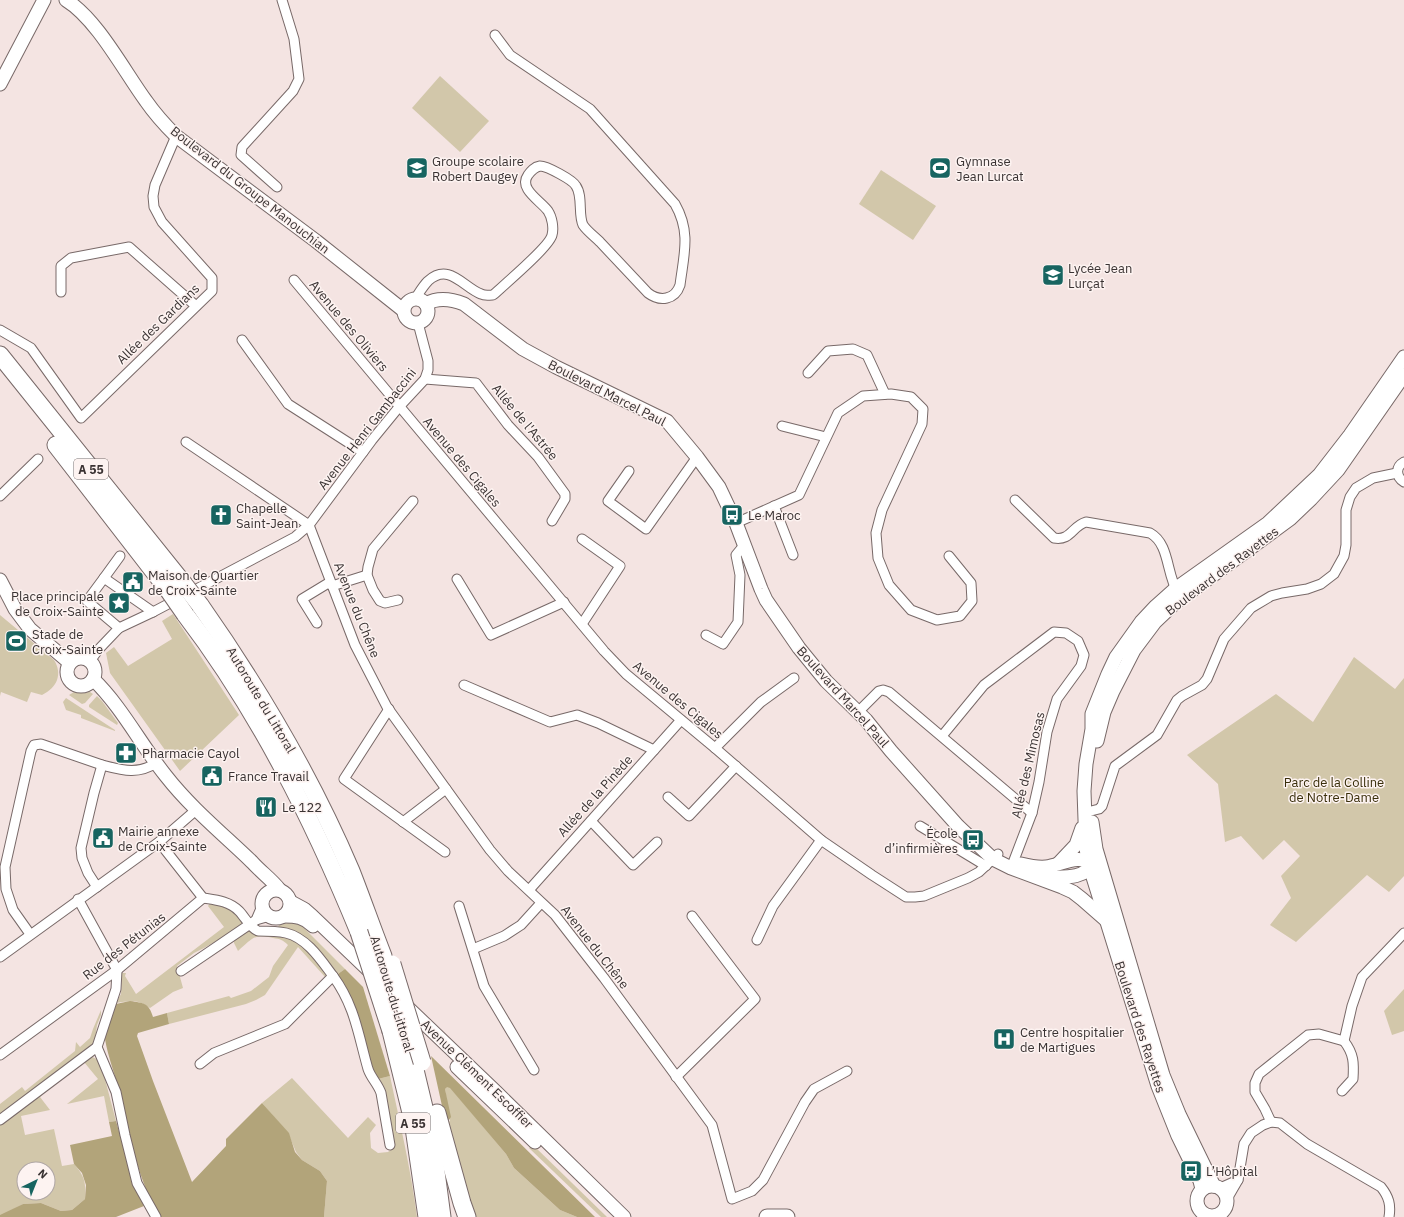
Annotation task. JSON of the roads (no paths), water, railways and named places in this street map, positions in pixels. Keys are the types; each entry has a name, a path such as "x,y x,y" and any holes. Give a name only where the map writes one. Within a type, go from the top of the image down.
{"highway":[{"name":"Autoroute du Littoral","path":"0,355 176,587 200,605 242,666 287,740 337,840 387,960 432,1141 442,1217"},
{"name":"A 55","path":"0,372 176,587"},
{"name":"Autoroute du Littoral","path":"176,587 185,614 209,645 232,680 297,793 335,874 359,932 391,1031 413,1121 427,1217"},
{"path":"387,960 422,1062 467,1217"}],"main road":[{"path":"0,84 44,0"},
{"name":"Boulevard du Groupe Manouchian","path":"66,0 74,5 90,21 146,102 176,136 316,241 403,310"},
{"name":"Boulevard Marcel Paul","path":"420,302 453,299 464,304 523,349 556,367 667,421 697,457 719,487 746,546 760,589 803,653 826,680 858,712 934,801 958,826 992,859 1013,865 1037,868 1080,859 1093,862 1086,872 1080,875 1038,878"},
{"path":"409,300 420,302 428,311 427,315 423,321 418,323 408,321 403,314 405,304 409,300"},
{"name":"Boulevard des Rayettes","path":"1212,1188 1200,1181 1183,1134 1158,1086 1110,916 1093,862 1086,848 1084,791 1086,764 1092,729 1092,714 1116,657 1141,622 1268,523 1319,476 1350,435 1404,357"},
{"name":"Boulevard des Rayettes","path":"1093,862 1090,793 1098,737 1104,712 1134,650 1178,594 1280,527 1311,499 1338,470 1404,375"},
{"path":"0,580 15,608 30,629 70,663"},
{"path":"82,658 90,661 95,670 93,679 90,683 81,686 70,681 67,671 73,660 82,658"},
{"path":"93,679 109,695 156,763 196,810 269,877 279,890 287,894 290,902 289,909 284,916 274,918 266,914 263,900 264,881 261,871"},
{"path":"1058,864 1076,845 1082,830 1080,794 1081,774 1086,739 1092,714"},
{"name":"Boulevard Marcel Paul","path":"1013,865 1038,878 1062,886 1110,916"},
{"path":"263,900 271,890 279,890"},
{"name":"Avenue Clément Escoffier","path":"290,902 304,909 312,916 624,1217"},
{"name":"Avenue Clément Escoffier","path":"284,916 300,916 309,923 612,1217"},
{"path":"1212,1188 1225,1193 1227,1199 1227,1205 1217,1216 1202,1213 1197,1205 1197,1196 1212,1188"},
{"path":"768,1217 787,1217"}],"street":[{"path":"277,187 241,155 242,147 293,91 299,79 294,39 282,0"},
{"path":"420,302 428,282 440,275 452,275 481,294 493,295 544,248 552,235 552,220 548,212 528,190 526,183 526,178 530,172 534,168 540,166 571,180 576,185 584,225 648,293 654,297 665,299 670,298 679,290 686,231 682,216 675,204 590,109 510,56 495,36"},
{"name":"Allée des Gardians","path":"0,330 31,348 81,418 212,291 212,278 162,222 154,207 153,196 155,185 176,136"},
{"path":"61,292 61,266 71,258 129,246 196,306"},
{"name":"Avenue des Oliviers","path":"294,280 399,407"},
{"name":"Avenue Henri Gambaccini","path":"90,661 98,650 119,628 153,612 295,537 309,525 363,452 399,407 425,379 428,370 428,361 418,323"},
{"path":"242,340 288,404 363,452"},
{"path":"808,373 828,351 853,349 867,356 885,394"},
{"name":"Allée de l'Astrée","path":"425,379 476,383 508,425 538,457 565,494 565,499 552,521"},
{"path":"736,523 799,495 838,413 863,396 885,394 911,397 923,409 922,424 882,510 876,533 878,558 889,585 912,610 938,620 960,616 972,601 971,582 949,556"},
{"name":"Avenue des Cigales","path":"399,407 604,651 626,674 715,748 821,840 872,876 906,896 924,896 955,884 979,872 992,859"},
{"path":"782,426 826,437"},
{"path":"186,442 309,525"},
{"path":"629,471 608,501 646,529 697,457"},
{"path":"0,496 38,459"},
{"path":"1404,462 1399,466 1397,473 1400,479 1404,482"},
{"path":"1091,810 1099,809 1102,806 1115,766 1157,735 1177,700 1202,685 1207,679 1224,639 1251,608 1271,596 1307,589 1322,584 1334,574 1344,556 1346,545 1346,510 1350,497 1356,488 1373,478 1397,473"},
{"path":"1015,500 1054,538 1061,539 1068,536 1079,524 1086,522 1150,533 1156,536 1164,549 1168,571 1178,594"},
{"path":"398,600 385,603 380,601 373,590 367,575 372,549 413,501"},
{"path":"774,506 793,555"},
{"name":"Avenue du Chêne","path":"309,525 355,645 389,709 490,850 508,871 555,915 712,1124 732,1199 752,1191 763,1180 805,1102 814,1089 847,1071"},
{"path":"582,539 620,566 582,624"},
{"path":"706,635 723,644 738,622 740,575 736,555 746,546"},
{"path":"119,628 87,601 120,556"},
{"path":"317,624 302,599 331,584 367,575"},
{"path":"104,578 153,612"},
{"path":"457,579 491,635 564,602"},
{"name":"Allée des Mimosas","path":"942,736 984,685 1054,632 1066,633 1078,641 1084,655 1081,666 1057,698 1047,732 1039,782 1032,813 1013,865"},
{"path":"715,748 761,702 794,678"},
{"path":"464,685 550,722 577,715 598,723 654,750"},
{"path":"858,712 879,691 883,690 889,692 1032,813"},
{"path":"389,709 344,779 445,852"},
{"name":"Allée de la Pinède","path":"528,890 681,720"},
{"path":"30,934 13,910 3,890 5,867 31,751 34,745 41,744 102,765 122,770 141,771 156,763"},
{"path":"97,887 88,873 82,858 81,848 102,765"},
{"path":"668,797 689,816 736,766"},
{"path":"403,822 446,789"},
{"path":"0,957 78,899 159,842 196,810"},
{"path":"591,821 633,864 657,842"},
{"path":"920,826 992,859"},
{"path":"757,940 773,906 821,840"},
{"path":"159,842 203,898 231,905 252,922 254,930 285,932 294,935 302,940 322,960 341,987 354,1016 369,1071 381,1093 390,1145"},
{"name":"Rue des Pétunias","path":"0,1055 118,970 203,898"},
{"path":"0,1120 97,1047 116,989 118,970 78,899"},
{"path":"252,922 263,900"},
{"path":"473,949 485,945 521,925 542,903"},
{"path":"459,906 484,986 534,1070"},
{"path":"181,971 252,922 270,916"},
{"path":"676,1077 755,999 692,916"},
{"path":"1344,1041 1352,1006 1362,977 1404,933"},
{"path":"200,1064 214,1053 285,1024 333,976"},
{"path":"1271,1122 1255,1092 1255,1083 1259,1074 1308,1035 1319,1034 1344,1041 1351,1050 1354,1064 1354,1079 1342,1090"},
{"path":"97,1047 116,1092 137,1183 156,1217"},
{"path":"1227,1199 1238,1180 1244,1144 1251,1133 1263,1125 1271,1122 1280,1123 1307,1144 1381,1187 1388,1196 1390,1206 1389,1217"},
{"path":"1212,1188 1238,1180"}],"place":[{"name":"Groupe scolaire Robert Daugey","path":"417,168"},
{"name":"Gymnase Jean Lurcat","path":"940,168"},
{"name":"Lycée Jean Lurçat","path":"1053,275"},
{"name":"Chapelle Saint-Jean","path":"221,515"},
{"name":"Le Maroc","path":"732,515"},
{"name":"Maison de Quartier de Croix-Sainte","path":"133,582"},
{"name":"Place principale de Croix-Sainte","path":"119,603"},
{"name":"Stade de Croix-Sainte","path":"16,641"},
{"name":"Pharmacie Cayol","path":"126,753"},
{"name":"France Travail","path":"212,776"},
{"name":"Le 122","path":"266,807"},
{"name":"Mairie annexe de Croix-Sainte","path":"103,838"},
{"name":"École d’infirmières","path":"973,840"},
{"name":"Centre hospitalier de Martigues","path":"1004,1039"},
{"name":"L’Hôpital","path":"1191,1171"}],"park label":[{"name":"Parc de la Colline de Notre-Dame","path":"1334,790"}]}
